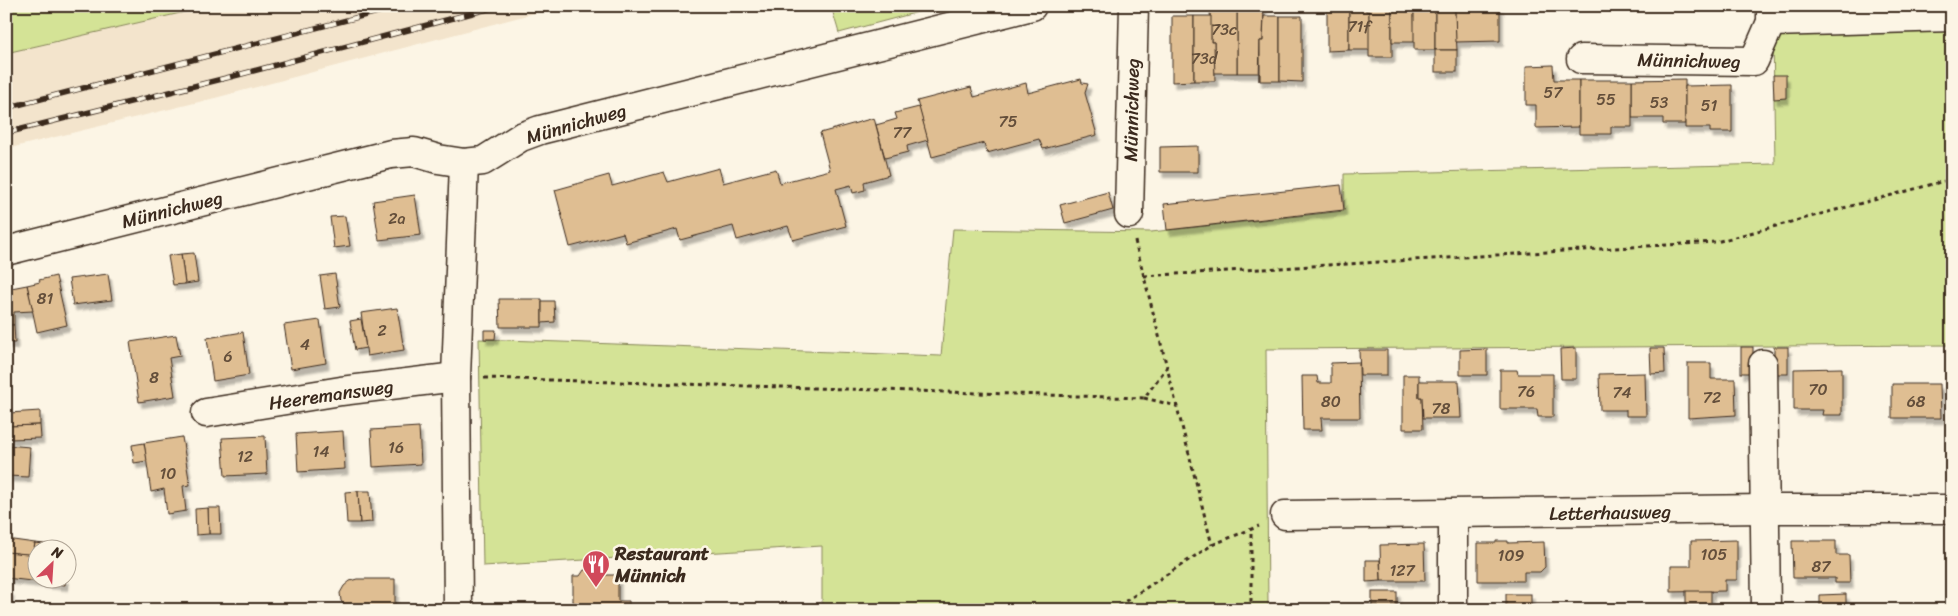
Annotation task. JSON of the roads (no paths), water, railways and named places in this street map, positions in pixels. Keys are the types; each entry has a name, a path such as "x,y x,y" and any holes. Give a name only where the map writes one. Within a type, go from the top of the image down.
{"street":[{"name":"Münnichweg","path":"6,251 391,154 414,152 438,159 464,163 483,161 521,137 540,130 1032,6"},
{"name":"Münnichweg","path":"1128,214 1134,6"},
{"name":"Münnichweg","path":"1581,59 1754,61 1771,14 1952,17"},
{"path":"458,610 456,377 464,163"},
{"path":"1763,364 1766,610"},
{"name":"Heeremansweg","path":"206,413 340,391 456,377"},
{"name":"Letterhausweg","path":"1285,515 1766,509 1952,509"},
{"path":"1453,514 1453,610"}],"railway":[{"path":"6,108 401,6"},
{"path":"6,133 238,75 499,6"}],"place":[{"name":"Restaurant Münnich","path":"596,588"}]}
